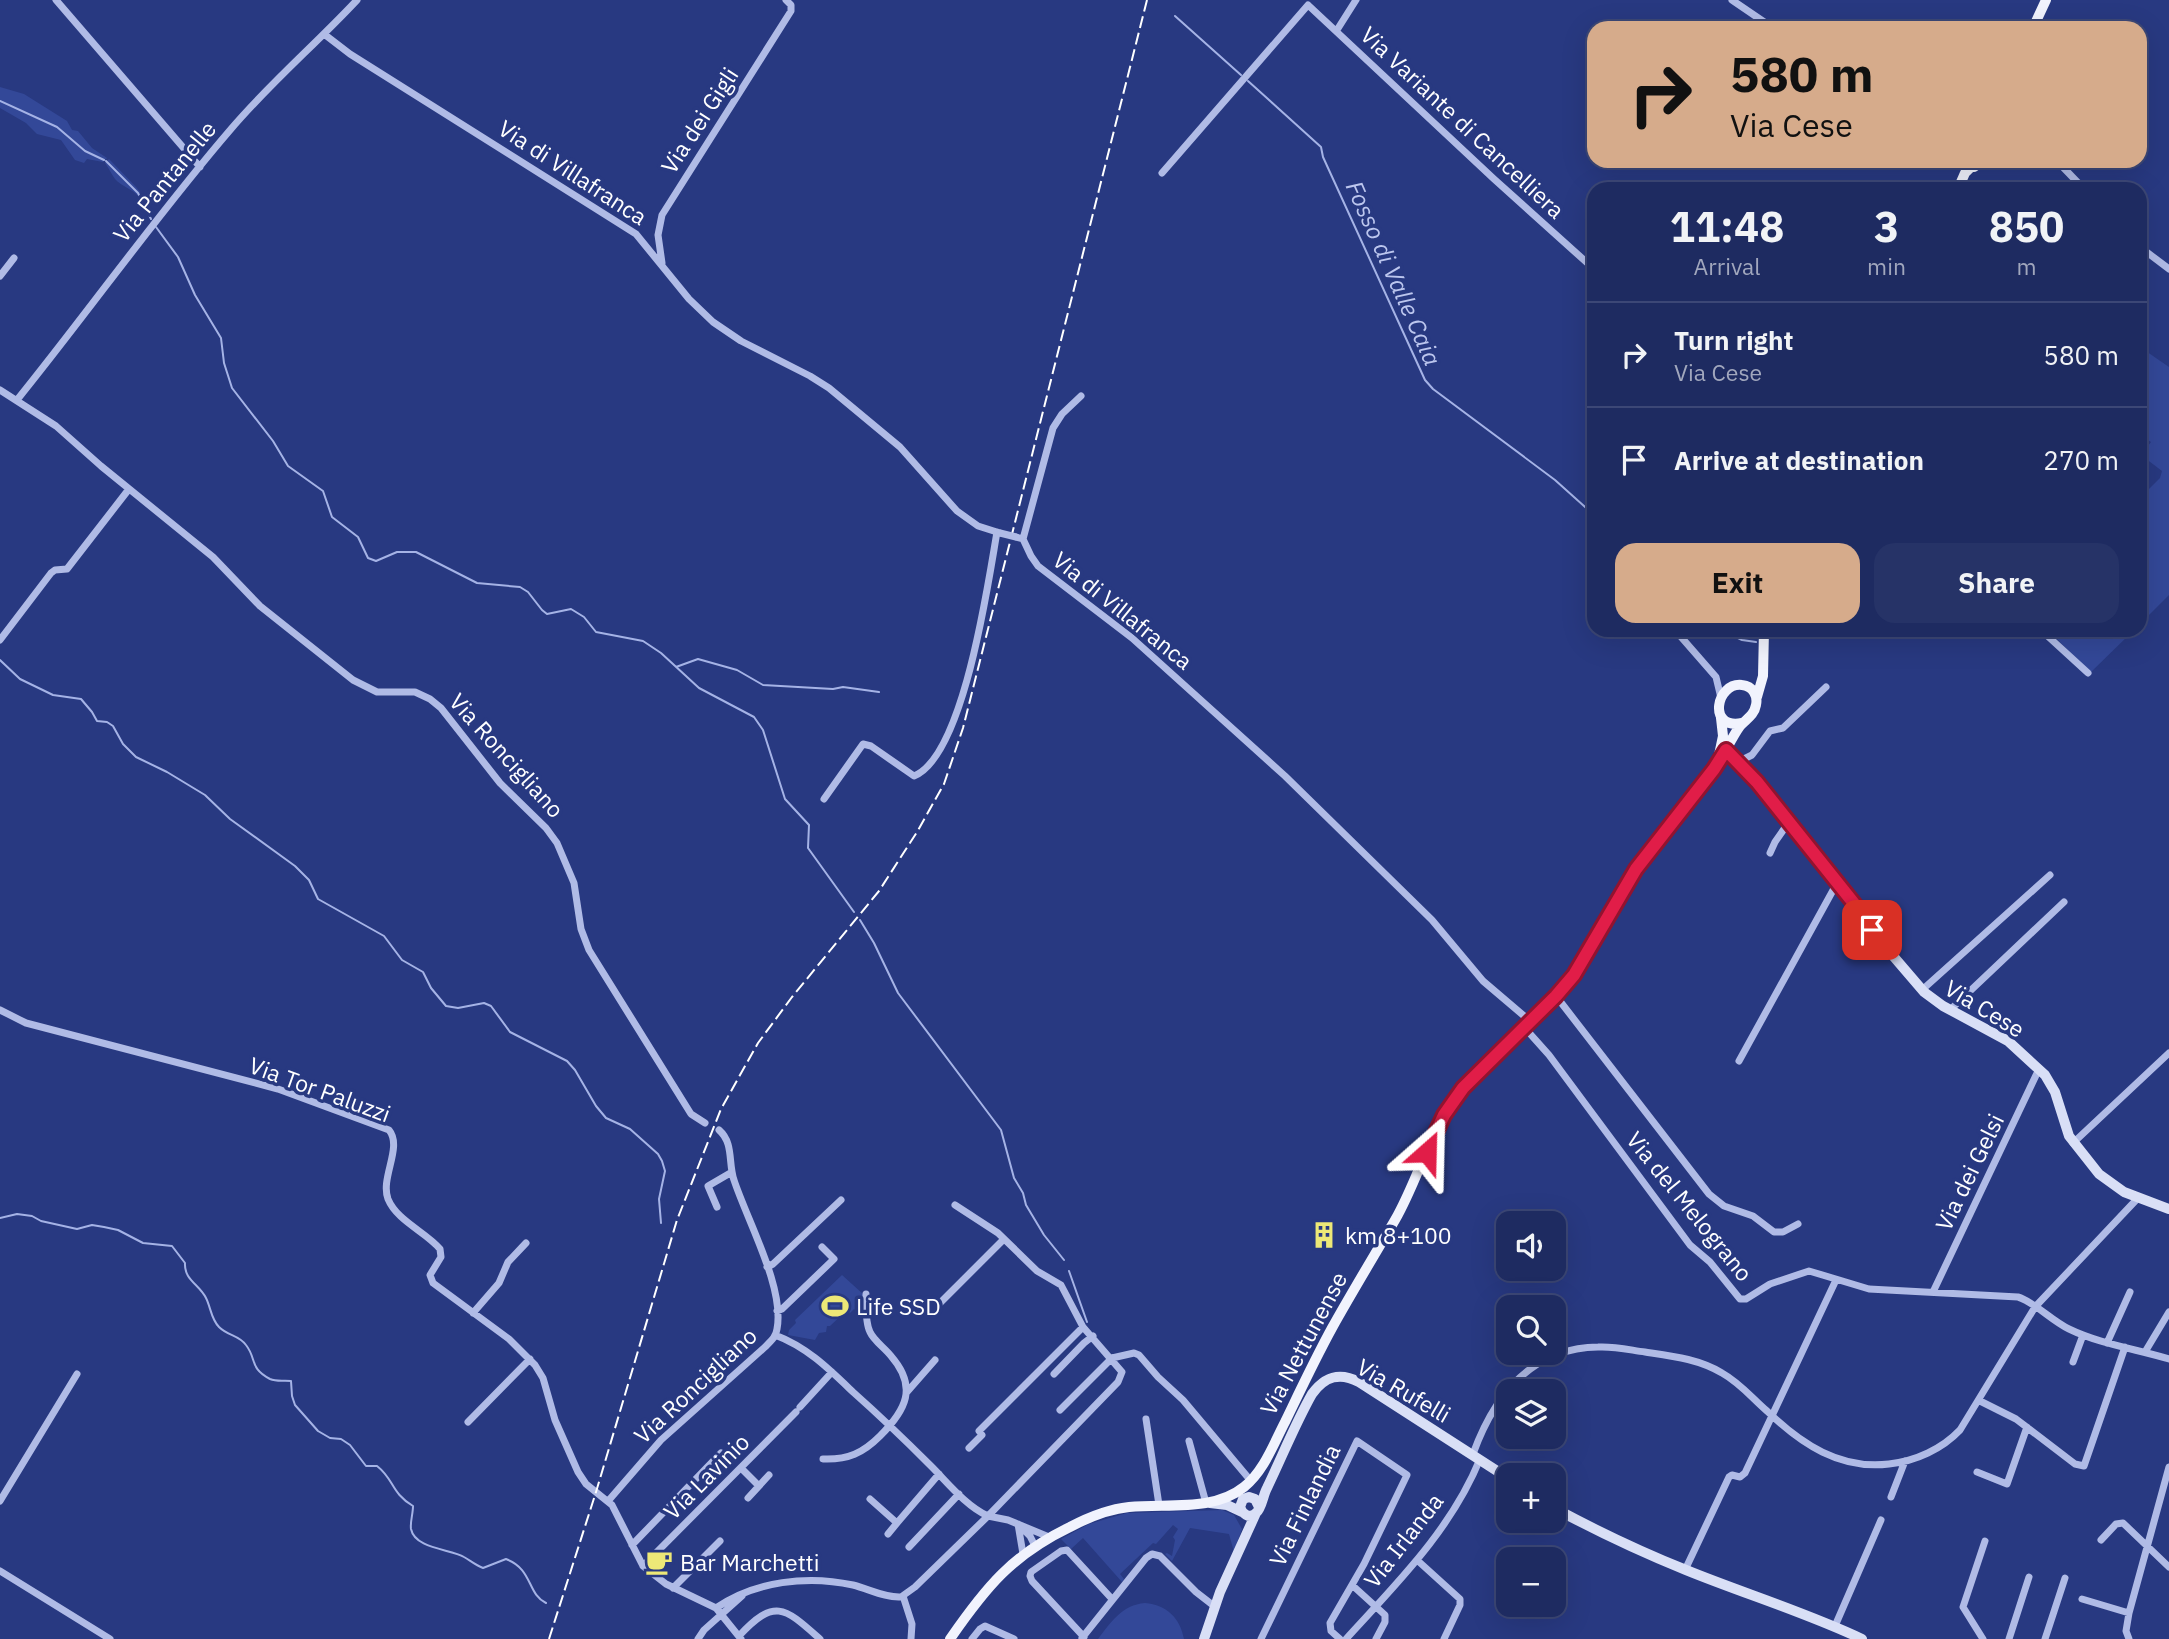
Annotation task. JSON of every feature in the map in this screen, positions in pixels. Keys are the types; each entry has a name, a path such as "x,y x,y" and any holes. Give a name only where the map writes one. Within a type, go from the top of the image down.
{"main road":[{"path":"2038,21 2048,0"},
{"name":"Via Nettunense","path":"950,1639 991,1584 1049,1537 1105,1512 1126,1507 1249,1500 1251,1481 1272,1448 1332,1329 1404,1204 1448,1108 1470,1080 1556,996 1583,962 1636,869 1717,765 1742,723 1752,715 1764,668 1764,637"},
{"path":"1721,699 1727,690 1754,678 1764,668"},
{"path":"1737,685 1751,689 1756,697"},
{"name":"Via Nettunense","path":"1717,765 1723,736 1719,708 1721,699"},
{"path":"1721,718 1733,724 1742,723"}],"street":[{"path":"56,0 200,167"},
{"name":"Via Pantanelle","path":"17,400 146,233 252,104 358,0"},
{"name":"Via dei Gigli","path":"663,267 658,235 662,215 791,11 791,5 786,0"},
{"name":"Via Variante di Cancelliera","path":"1337,30 1356,0"},
{"path":"1732,0 1763,21"},
{"name":"Via Variante di Cancelliera","path":"1162,173 1308,5 1587,263"},
{"name":"Via di Villafranca","path":"324,34 350,54 634,232 648,245 696,306 717,325 746,344 829,388 900,447 957,511 978,526 1019,538 1037,564 1139,644 1285,776 1437,926 1486,985 1527,1024"},
{"path":"2064,168 2077,182"},
{"path":"2147,252 2169,269"},
{"path":"0,276 14,258"},
{"name":"Via Roncigliano","path":"0,390 52,422 216,560 260,606 353,680 377,692 419,693 446,713 504,787 546,828 557,843 576,889 581,929 589,950 691,1114 705,1123"},
{"path":"1019,538 1053,428 1062,414 1081,396"},
{"path":"0,640 52,571 68,568 129,489"},
{"path":"824,799 863,744 869,745 913,776 923,771 942,745 970,675 999,533"},
{"path":"1681,637 1716,677 1737,685"},
{"path":"2049,637 2088,673"},
{"path":"1716,677 1721,699"},
{"path":"1738,762 1752,755 1770,731 1783,728 1826,687"},
{"name":"Via Cese","path":"1726,750 1789,822 1882,943 1922,990 1936,1002 2008,1041 2039,1069 2052,1086 2073,1143 2104,1180 2138,1198 2169,1209"},
{"path":"1770,853 1789,822"},
{"path":"1922,990 2050,875"},
{"path":"1739,1061 1837,883"},
{"path":"1950,1010 2064,902"},
{"path":"1556,996 1709,1194 1724,1206 1753,1216 1774,1232 1783,1232 1798,1224"},
{"name":"Via Tor Paluzzi","path":"0,1010 26,1023 287,1092 389,1130 394,1142 386,1183 390,1202 440,1249 441,1257 430,1275 433,1283 509,1339 530,1359 543,1378 555,1420 579,1475 586,1484 609,1500 643,1566 656,1578 719,1611 740,1637"},
{"name":"Via del Melograno","path":"1527,1024 1690,1245 1710,1262 1738,1298 1746,1299 1767,1285 1805,1271 1869,1289 2022,1298 2061,1325 2083,1335 2169,1359"},
{"path":"2073,1143 2169,1053"},
{"name":"Via dei Gelsi","path":"1933,1292 2039,1069"},
{"name":"Via Roncigliano","path":"609,1500 661,1440 775,1335 777,1311 768,1267 732,1172 729,1145 719,1130"},
{"path":"716,1207 708,1186 732,1172"},
{"name":"Via Irlanda","path":"1346,1639 1444,1528 1469,1483 1488,1418 1514,1382 1552,1357 1586,1348 1610,1347 1675,1357 1705,1365 1737,1382 1772,1416 1810,1446 1838,1460 1875,1465 1905,1461 1926,1454 1952,1438 1963,1427 2035,1307 2138,1198"},
{"path":"768,1267 841,1200"},
{"path":"698,1639 719,1611 736,1596 776,1583 811,1581 848,1584 896,1597 903,1596 988,1516 1118,1382 1122,1370 1083,1327 1061,1284 1037,1271 1003,1239 956,1205"},
{"path":"940,1303 1003,1239"},
{"path":"473,1313 499,1283 508,1262 526,1243"},
{"path":"777,1311 834,1259 822,1247"},
{"path":"1685,1570 1728,1478 1744,1474 1836,1280"},
{"path":"2108,1343 2130,1292"},
{"path":"866,1294 870,1332 898,1365 907,1392"},
{"path":"2146,1352 2169,1312"},
{"path":"969,1448 982,1434 979,1431 1083,1327"},
{"path":"775,1335 803,1348 832,1372 891,1425 975,1508 988,1516 1003,1518 1049,1537"},
{"path":"2073,1362 2083,1335"},
{"path":"1054,1374 1093,1336"},
{"path":"1980,1401 2004,1411 2075,1464 2085,1465 2125,1347"},
{"path":"1060,1410 1112,1358 1134,1353 1180,1397 1251,1481"},
{"path":"468,1422 530,1359"},
{"path":"822,1459 845,1459 860,1453 891,1425 904,1406 907,1392 935,1360"},
{"name":"Via Lavinio","path":"643,1566 798,1410 832,1372"},
{"path":"0,1501 77,1374"},
{"name":"Via Rufelli","path":"1249,1500 1265,1492 1312,1394 1323,1382 1334,1376 1344,1376 1359,1382 1496,1470"},
{"path":"1146,1419 1159,1505"},
{"path":"1977,1472 2007,1484 2027,1427"},
{"path":"1189,1440 1206,1503 1227,1505 1247,1516 1249,1500"},
{"name":"Via Finlandia","path":"1261,1639 1357,1441 1407,1475 1330,1624 1331,1631 1340,1639"},
{"path":"632,1545 721,1453"},
{"path":"1891,1497 1905,1461"},
{"path":"2129,1639 2126,1629 2129,1613 2169,1467"},
{"path":"741,1468 759,1486"},
{"path":"888,1534 939,1474"},
{"path":"748,1499 769,1475"},
{"path":"909,1547 959,1494"},
{"path":"870,1499 897,1523"},
{"path":"1003,1499 1003,1518"},
{"path":"1244,1542 1245,1528 1241,1511 1249,1500"},
{"path":"1204,1639 1214,1606 1244,1542 1249,1500"},
{"path":"1566,1514 1685,1570 1835,1626 1862,1639"},
{"path":"1835,1626 1881,1520"},
{"path":"2101,1540 2119,1522 2169,1567"},
{"path":"1018,1524 1028,1534 1030,1550"},
{"path":"1018,1524 1030,1550"},
{"path":"673,1588 720,1541"},
{"path":"1983,1639 1964,1607 1985,1541"},
{"path":"1112,1599 1067,1550 1031,1572 1032,1581 1083,1638 1147,1557 1155,1554 1198,1595 1214,1606"},
{"path":"1417,1560 1460,1599 1460,1605 1444,1639"},
{"path":"0,1571 110,1639"},
{"path":"2009,1639 2029,1577"},
{"path":"2045,1639 2065,1578"},
{"path":"1352,1586 1385,1618 1377,1639"},
{"path":"903,1596 912,1624 911,1639"},
{"path":"2082,1599 2129,1613"},
{"path":"740,1637 757,1616 775,1611 794,1616 820,1639"},
{"path":"972,1639 985,1626 1014,1639"}],"shaded area":[{"path":"0,87 24,94 67,121 72,130 78,131 92,148 107,158 103,162 87,159 84,163 75,160 61,140 37,134 26,123 0,108"},
{"path":"109,159 140,192 139,197 115,179 105,163"},
{"path":"2147,352 2169,367 2169,595 2147,617 2147,491 2160,478 2162,471 2147,460 2147,447 2151,442 2147,439"},
{"path":"2059,637 2127,637 2090,673 2057,639"},
{"name":"Life SSD","path":"842,1275 863,1294 864,1303 856,1311 854,1309 850,1313 847,1310 827,1326 826,1332 819,1333 815,1340 788,1335 796,1323 795,1320"},
{"path":"1222,1510 1234,1515 1242,1529 1234,1552 1229,1534 1190,1528 1172,1561 1165,1554 1172,1556 1175,1540 1173,1537 1178,1529 1173,1525 1156,1544 1153,1543 1120,1574 1124,1579 1122,1582 1083,1538 1071,1549 1061,1539 1089,1524 1127,1513"},
{"path":"1145,1603 1153,1604 1171,1614 1176,1619 1184,1639 1098,1639 1123,1611"}],"waterway":[{"name":"Fosso di Valle Caia","path":"1175,16 1241,75"},
{"name":"Fosso di Valle Caia","path":"1248,81 1321,147 1323,157 1425,380 1433,389 1555,480 1587,509"},
{"path":"0,101 57,127 85,151 104,160"},
{"path":"106,161 138,193 151,219"},
{"path":"156,227 178,257 195,295 221,338 224,363 232,388 273,441 288,466 323,491 332,517 358,537 368,558 376,561 397,552 416,552 477,583 520,587 528,592 547,614 571,609 584,617 596,632 643,641 661,653 699,688 754,717 763,730 785,799 809,825 808,848 854,912"},
{"path":"1736,637 1756,642"},
{"path":"676,667 698,659 737,670 763,685 833,689 843,687 879,692"},
{"path":"0,660 20,679 53,695 81,699 97,721 113,726 123,744 136,757 205,795 230,819 295,866 309,880 318,899 384,936 402,960 423,972 431,988 446,1006 458,1008 484,1003 491,1006 510,1032 567,1061 606,1118 630,1129 658,1154 665,1171 659,1199 661,1223"},
{"path":"860,920 898,993 1001,1130 1014,1178 1023,1193 1026,1205 1044,1235 1064,1260"},
{"path":"0,1218 17,1214 77,1229 92,1225 118,1230 143,1243 172,1246 185,1263 189,1278 206,1298 216,1324 243,1342 259,1371 273,1380 291,1381 295,1405 318,1431 350,1445 366,1466 377,1466 400,1496 413,1506 411,1529 419,1541 458,1554 483,1568 506,1559 515,1563 526,1575 536,1594 546,1603"},
{"path":"1069,1271 1087,1322"}],"railway":[{"path":"549,1639 677,1220 721,1109 758,1043 879,891 944,784 963,728 1147,0"}],"place":[{"name":"km 8+100","path":"1324,1235"},
{"name":"Life SSD","path":"835,1306"},
{"name":"Bar Marchetti","path":"659,1562"}],"route":[{"path":"1427,1152 1444,1115 1463,1088 1574,975 1636,869 1726,750 1761,788 1860,911 1872,930"}]}
